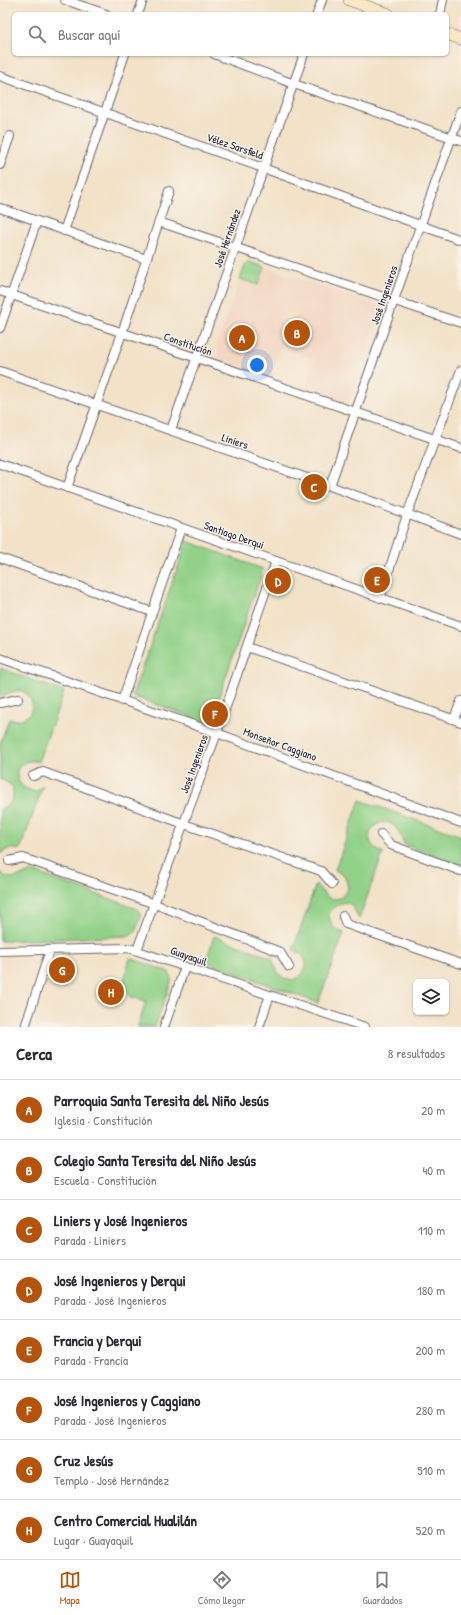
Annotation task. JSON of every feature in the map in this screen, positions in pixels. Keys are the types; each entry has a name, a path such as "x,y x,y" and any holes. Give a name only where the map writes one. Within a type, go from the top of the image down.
{"main road":[{"path":"349,0 383,12"},
{"path":"449,35 461,39"}],"street":[{"path":"65,0 100,12"},
{"path":"139,12 143,0"},
{"path":"318,12 322,0"},
{"path":"440,12 443,0"},
{"path":"64,231 124,56"},
{"path":"219,56 294,84 461,141"},
{"name":"José Hernández","path":"171,430 303,56"},
{"name":"Vélez Sarsfield","path":"0,76 263,168 461,240"},
{"name":"José Ingenieros","path":"330,486 461,111"},
{"path":"0,165 10,136"},
{"path":"67,488 122,333 169,192"},
{"path":"0,208 146,259"},
{"path":"0,328 37,221"},
{"path":"159,222 461,323"},
{"name":"Constitución","path":"0,291 461,448"},
{"path":"380,598 434,439 461,370"},
{"name":"Liniers","path":"0,371 330,486 461,534"},
{"name":"Santiago Derqui","path":"0,464 461,626"},
{"path":"122,700 181,528"},
{"path":"0,558 152,612"},
{"name":"José Ingenieros","path":"137,950 217,733 276,561"},
{"path":"247,647 457,721 461,701"},
{"name":"Monseñor Caggiano","path":"0,658 217,733 461,823"},
{"path":"0,703 18,699"},
{"path":"33,776 43,772 184,824 321,871 332,884"},
{"path":"381,834 391,845 461,871"},
{"path":"9,861 23,858 155,904 280,952 289,967"},
{"path":"343,916 346,924 461,964"},
{"name":"Guayaquil","path":"0,951 129,948 354,1025 364,1027"},
{"path":"25,1027 50,950"},
{"path":"164,1027 185,967"},
{"path":"259,1027 270,995"}],"shaded area":[{"path":"265,267 379,306 381,311 350,399 344,402 306,388 315,359 281,348 272,377 220,359 216,347 240,279 258,285"}],"green space":[{"path":"251,262 265,267 258,285 240,279 246,264"},
{"path":"187,541 263,569 210,723 132,696"},
{"path":"0,668 64,692 38,762 26,762 17,770 19,782 27,789 35,792 43,786 20,850 9,849 0,855 0,809 4,808 10,803 13,793 11,785 3,780 0,780 0,744 9,719 26,717 32,706 31,700 22,691 13,691 0,697"},
{"path":"360,800 461,836 461,865 405,845 396,828 390,823 384,822 373,828 370,834 370,841 374,847 383,853 359,919 353,907 346,903 336,906 329,914 330,921 333,926 344,933 318,1003 206,962 214,936 272,958 277,971 282,977 288,980 295,979 300,976 306,966 305,960 301,954 293,950 316,884 327,896 334,899 342,897 348,888 345,876 335,870"},
{"path":"32,871 138,909 141,916 136,931 130,936 0,941 0,872 7,877 15,878"},
{"path":"130,958 169,972 172,979 155,1027 138,1027 146,1001 131,997 122,988"}],"place":[{"name":"Colegio Santa Teresita del Niño Jesús","path":"297,333"},
{"name":"Parroquia Santa Teresita del Niño Jesús","path":"242,338"},
{"name":"Liniers y José Ingenieros","path":"314,487"},
{"name":"Francia y Derqui","path":"377,580"},
{"name":"José Ingenieros y Derqui","path":"278,581"},
{"name":"José Ingenieros y Caggiano","path":"215,714"},
{"name":"Cruz Jesús","path":"62,970"},
{"name":"Centro Comercial Hualilán","path":"111,992"}]}
